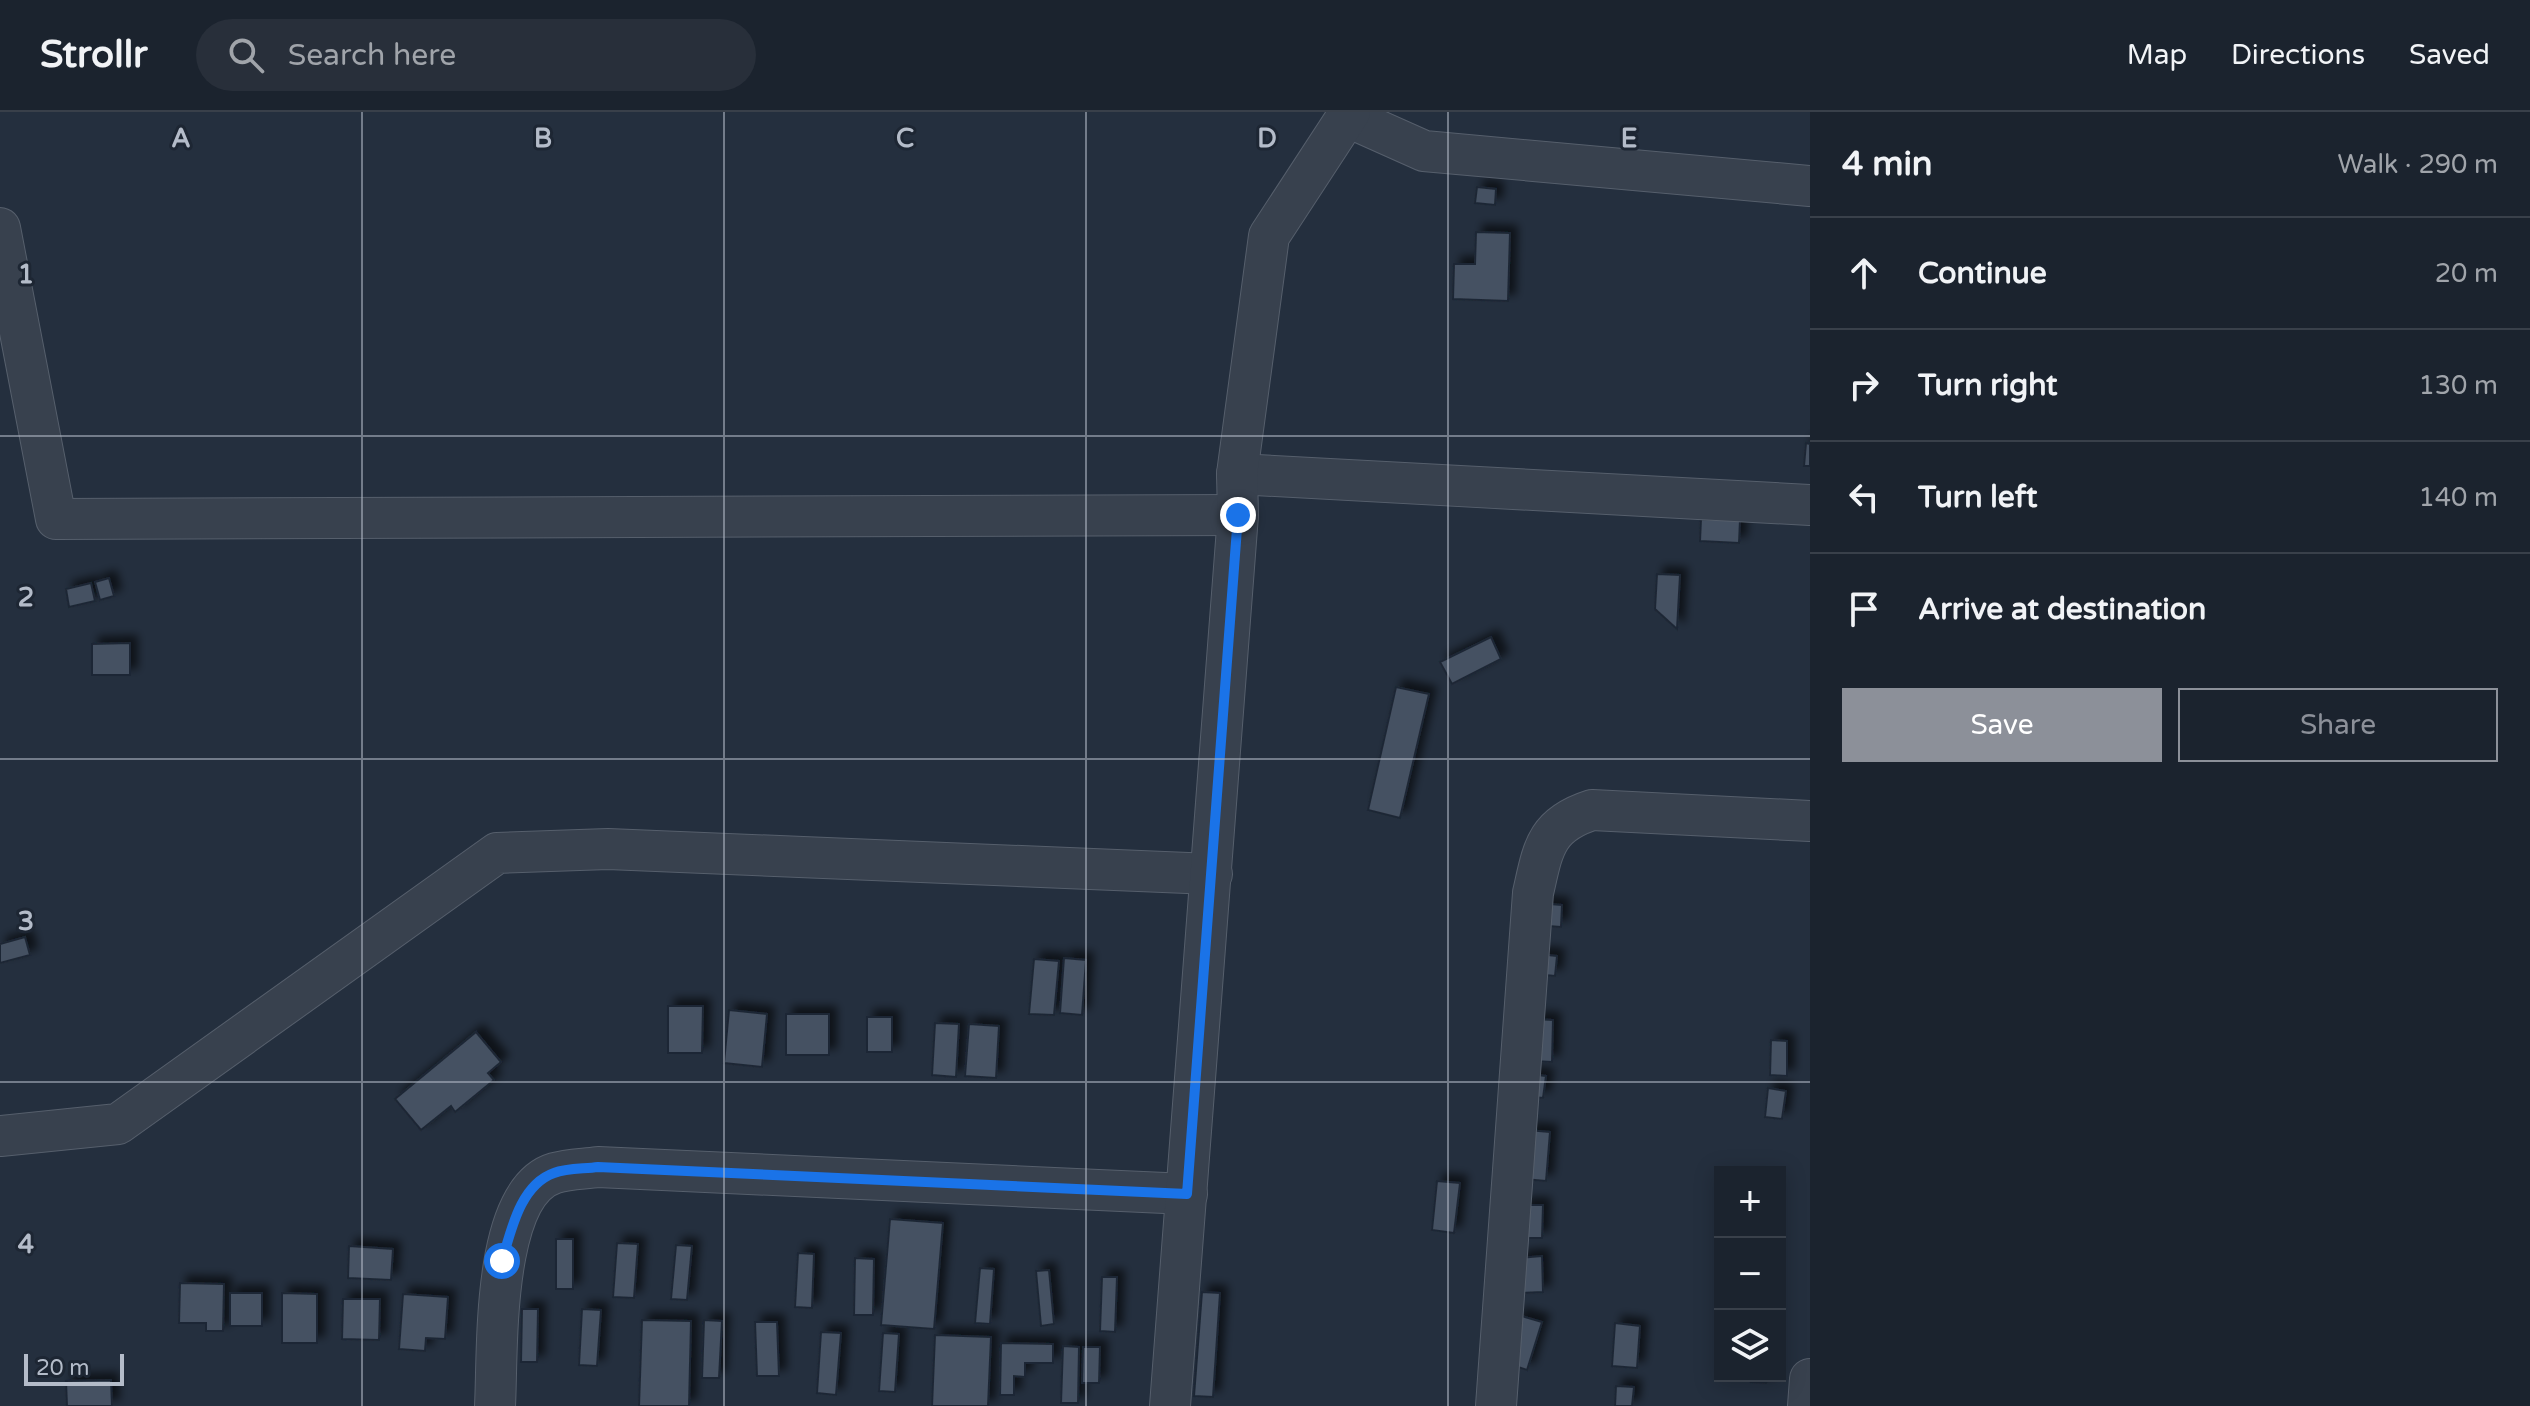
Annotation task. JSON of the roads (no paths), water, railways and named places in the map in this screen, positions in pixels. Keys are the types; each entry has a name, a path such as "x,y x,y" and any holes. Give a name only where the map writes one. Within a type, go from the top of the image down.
{"street":[{"path":"1170,1406 1238,515 1237,474 1269,236 1349,114 1424,151 1810,186"},
{"path":"0,228 56,519 1238,515"},
{"path":"1237,474 1810,505"},
{"path":"1496,1406 1533,893 1543,849 1554,830 1572,817 1592,810 1810,821"},
{"path":"0,1136 118,1124 497,853 608,849 1212,874"},
{"path":"495,1406 502,1261 516,1215 530,1191 553,1173 598,1167 1187,1194"},
{"path":"1808,1406 1810,1379"}]}
